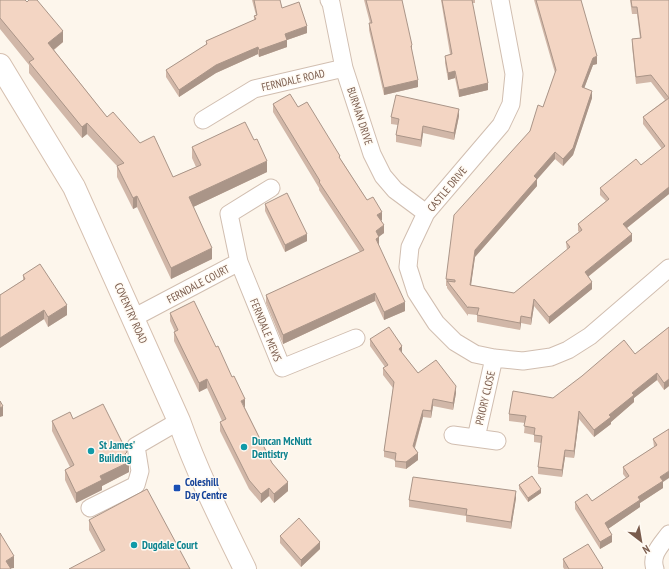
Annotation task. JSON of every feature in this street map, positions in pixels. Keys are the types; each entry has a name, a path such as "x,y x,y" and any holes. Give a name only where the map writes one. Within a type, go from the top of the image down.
{"main road":[{"name":"COVENTRY ROAD","path":"0,64 74,187 179,421 188,447 209,496 245,569"}],"street":[{"name":"BURMAN DRIVE","path":"329,0 331,2 344,68 372,154 383,176 395,190 426,213"},
{"name":"CASTLE DRIVE","path":"500,0 514,74 511,104 501,125 426,213 410,247 408,267 416,292 436,323 455,342 475,354 494,358 523,361 551,357 568,350 590,336 669,268"},
{"name":"FERNDALE ROAD","path":"203,120 254,89 344,68"},
{"name":"FERNDALE COURT","path":"133,318 239,262 229,214 271,188"},
{"name":"FERNDALE MEWS","path":"239,262 282,368 356,338"},
{"name":"PRIORY CLOSE","path":"476,438 494,358"},
{"path":"90,508 136,484 140,471 136,446 179,421"},
{"name":"PRIORY CLOSE","path":"454,435 497,441"},
{"path":"655,569 653,563 656,551 669,534"}],"building":[{"path":"0,0 25,0 27,2 29,0 37,0 63,31 48,43 107,117 113,112 140,143 154,136 173,177 201,165 192,147 245,122 254,140 257,139 267,161 189,197 212,248 171,268 137,196 133,198 117,166 124,163 87,123 82,127 29,62 34,59 0,18"},
{"path":"254,0 280,0 282,8 299,2 307,26 285,34 287,40 259,50 258,47 216,65 179,90 166,70 207,44 206,41 256,19 254,16 257,15"},
{"path":"366,0 402,0 418,80 384,88 369,23 372,23"},
{"path":"442,0 472,0 488,83 459,90 455,71 448,73 445,56 452,54"},
{"path":"536,0 581,0 597,56 593,58 582,87 592,91 573,148 563,159 555,152 534,176 537,179 475,250 470,285 514,293 570,247 566,242 582,230 578,224 609,199 600,188 636,159 641,165 665,146 643,117 669,98 669,187 623,224 632,234 585,272 592,282 549,317 534,299 531,318 521,316 520,323 477,315 479,308 468,308 447,281 455,282 455,280 446,279 454,215 530,131 538,105 543,107 556,70"},
{"path":"631,0 669,0 669,98 651,75 636,77 632,39 641,38 637,7 632,7"},
{"path":"290,94 298,107 307,102 340,156 339,157 367,200 373,197 382,212 377,215 384,225 376,231 379,237 376,239 405,302 384,312 375,293 283,335 266,295 364,250 319,182 320,181 273,104"},
{"path":"396,95 459,109 454,133 423,126 421,140 396,135 399,119 391,117"},
{"path":"287,193 307,234 285,245 265,204"},
{"path":"40,264 67,305 48,317 44,310 0,338 0,295 25,279 23,275"},
{"path":"194,301 216,347 218,346 232,377 234,376 245,399 241,401 272,463 288,482 274,494 269,488 261,494 249,480 220,422 226,419 207,379 199,383 174,332 178,330 170,313"},
{"path":"389,327 402,346 399,349 418,373 436,360 456,386 453,403 433,399 431,411 423,410 413,446 418,453 406,462 395,461 396,453 384,451 394,382 383,368 388,365 370,339"},
{"path":"669,327 669,379 664,383 657,373 632,393 634,395 609,415 611,417 594,430 579,411 574,451 565,450 562,470 538,467 542,436 534,435 535,428 524,426 526,416 509,414 513,391 553,398 582,376 624,340 635,354"},
{"path":"0,401 3,406 0,408"},
{"name":"St James' Building","path":"103,404 127,452 125,454 129,462 100,476 102,480 76,493 65,470 74,465 52,421 70,412 73,419"},
{"path":"669,429 669,471 660,477 663,481 638,497 640,500 605,523 612,535 600,542 575,502 587,494 592,501 629,476 623,467 657,445 653,439"},
{"path":"532,476 541,489 528,498 519,485"},
{"path":"413,477 516,491 511,522 466,515 467,509 409,500"},
{"name":"Dugdale Court","path":"147,489 190,569 69,569 105,550 89,520"},
{"path":"299,518 320,542 301,560 280,536"},
{"path":"0,533 14,556 6,561 11,569 0,569"},
{"path":"588,544 603,568 569,569 563,559"}],"place":[{"name":"Duncan McNutt Dentistry","path":"244,447"},
{"name":"St James' Building","path":"91,451"},
{"name":"Coleshill Day Centre","path":"177,488"},
{"name":"Dugdale Court","path":"134,545"}]}
